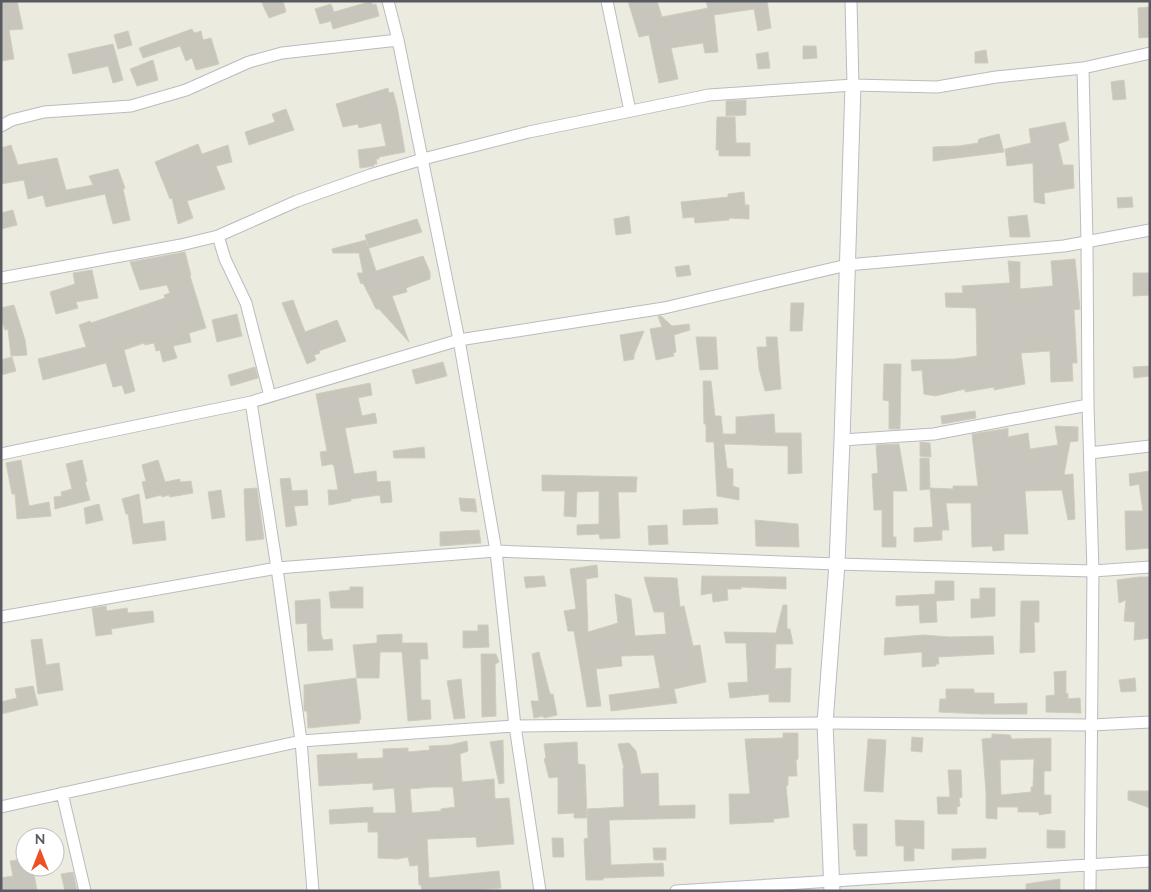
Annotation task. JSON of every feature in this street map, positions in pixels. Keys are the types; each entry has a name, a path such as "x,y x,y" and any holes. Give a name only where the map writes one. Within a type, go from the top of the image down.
{"street":[{"path":"388,1 423,159 459,340 496,551 515,726 540,891"},
{"path":"607,1 630,111"},
{"path":"831,885 826,723 837,564 842,440 854,84 851,1"},
{"path":"1,126 12,120 44,112 131,106 186,90 249,62 282,53 398,40"},
{"path":"1,278 181,245 218,236 297,201 370,175 423,159 529,132 709,95 854,84 937,86 996,77 1082,68 1150,53"},
{"path":"1082,68 1093,571 1090,891"},
{"path":"1,454 251,402 459,340 664,308 847,265 1064,246 1150,230"},
{"path":"218,236 225,259 246,303 270,396"},
{"path":"251,402 277,568 301,742 313,891"},
{"path":"842,440 934,434 1088,405"},
{"path":"1090,453 1150,446"},
{"path":"1,617 277,568 496,551 837,564 1093,571 1150,567"},
{"path":"1,807 301,742 515,726 826,723 1092,725 1150,722"},
{"path":"62,793 85,891"},
{"path":"676,891 831,885 1089,864 1150,861"}],"building":[{"path":"1,1 17,1 23,29 9,30 14,59 1,61"},
{"path":"261,1 283,1 286,12 269,18"},
{"path":"372,1 372,5 376,4 379,16 333,29 331,21 320,24 315,9 331,4 334,12"},
{"path":"628,1 657,1 662,17 708,8 706,1 767,1 771,28 758,31 754,9 714,15 718,52 705,53 703,43 671,48 678,79 659,83 649,35 639,37"},
{"path":"1150,7 1150,37 1139,38 1138,8"},
{"path":"192,29 194,33 201,31 203,40 211,38 219,64 196,70 192,58 186,61 180,46 143,58 139,48"},
{"path":"128,31 132,45 118,49 114,35"},
{"path":"113,44 123,80 113,83 108,66 73,74 68,54"},
{"path":"803,46 816,46 817,58 803,59"},
{"path":"986,50 988,63 975,63 975,52"},
{"path":"768,52 770,68 758,69 756,54"},
{"path":"153,60 158,80 137,86 130,69"},
{"path":"1124,80 1126,99 1113,100 1111,82"},
{"path":"388,88 389,93 393,92 397,106 405,152 379,157 379,159 376,159 377,164 374,164 374,166 360,168 358,150 386,146 381,123 359,128 358,124 343,127 336,104"},
{"path":"746,100 746,115 726,116 726,101"},
{"path":"286,109 294,130 249,145 245,132 275,122 272,114"},
{"path":"717,117 735,117 736,143 750,143 750,156 719,156 719,150 716,150"},
{"path":"1065,122 1069,140 1058,144 1063,165 1073,165 1074,188 1044,193 1045,204 1034,202 1033,163 1007,166 1005,149 1031,143 1029,129"},
{"path":"999,134 1004,152 933,161 933,147 978,143 979,139"},
{"path":"198,144 202,154 228,145 232,162 216,166 225,189 187,201 193,218 178,224 172,198 170,199 155,162"},
{"path":"11,145 18,165 57,158 66,190 93,185 89,176 118,169 125,188 123,189 130,220 113,224 105,194 46,207 43,195 28,199 24,180 1,184 1,148"},
{"path":"744,192 745,205 749,205 749,219 729,218 729,220 695,223 694,217 683,218 681,202 728,197 728,194"},
{"path":"1132,197 1133,207 1118,208 1117,198"},
{"path":"13,210 17,225 1,229 1,213"},
{"path":"1027,215 1030,237 1010,237 1008,217"},
{"path":"629,216 631,233 616,235 614,219"},
{"path":"417,219 422,232 369,248 365,235"},
{"path":"366,240 376,271 423,256 430,272 430,279 406,288 407,292 392,296 409,342 379,309 376,309 363,283 361,284 357,273 363,273 359,253 333,253 332,249"},
{"path":"185,252 190,276 206,328 189,333 191,342 173,346 177,358 163,362 160,350 156,351 154,343 145,345 144,343 124,350 135,391 125,394 122,385 113,387 106,363 43,380 38,359 86,347 79,325 90,321 91,323 165,298 164,295 170,293 167,285 140,290 130,262"},
{"path":"1075,259 1080,309 1074,310 1077,363 1072,363 1073,381 1051,382 1050,351 1021,353 1025,384 994,390 994,387 965,392 965,389 935,396 924,394 922,370 912,371 911,360 955,359 977,356 976,308 946,307 945,293 963,293 962,286 1010,283 1008,261 1020,262 1020,289 1053,286 1051,261"},
{"path":"689,265 691,275 677,277 675,267"},
{"path":"92,270 98,298 76,302 78,308 56,314 50,292 75,284 73,273"},
{"path":"1133,273 1150,273 1150,295 1133,296"},
{"path":"293,300 305,332 337,320 346,341 319,351 320,353 314,355 316,360 307,364 282,303"},
{"path":"791,303 804,303 802,331 790,331"},
{"path":"14,305 25,340 27,355 11,356 8,329 5,330 1,317 1,308"},
{"path":"237,314 242,336 217,342 212,320"},
{"path":"658,316 661,316 672,326 689,324 690,330 674,335 676,352 673,353 674,356 656,360 650,329 662,327"},
{"path":"644,331 634,359 624,361 620,335"},
{"path":"696,337 716,337 718,369 700,370"},
{"path":"766,337 777,337 781,389 765,391 759,369 757,347 767,347"},
{"path":"12,357 16,371 1,375 1,360"},
{"path":"443,362 447,376 416,384 412,370"},
{"path":"884,364 901,364 900,429 889,429 889,401 883,400"},
{"path":"1150,366 1150,376 1134,378 1133,367"},
{"path":"255,367 258,378 231,386 228,375"},
{"path":"703,381 711,381 715,416 721,416 723,434 736,434 736,417 774,414 775,433 801,433 802,473 788,474 788,446 724,444 727,468 733,469 733,486 739,488 739,500 717,496 714,442 706,442"},
{"path":"370,383 372,395 358,398 362,416 375,413 377,423 345,428 354,474 376,471 377,482 390,481 392,502 381,503 380,495 351,499 351,501 329,505 328,490 338,490 334,466 332,464 322,466 320,452 327,451 316,394"},
{"path":"975,411 976,418 942,424 941,416"},
{"path":"1055,426 1078,427 1078,441 1070,442 1064,475 1073,474 1075,519 1068,520 1062,490 1025,491 1028,534 1004,534 1004,550 993,551 992,546 972,547 971,503 946,503 949,530 942,530 942,540 914,542 914,528 933,527 930,489 920,490 920,458 929,458 930,488 953,489 953,486 978,486 972,434 1008,428 1008,437 1028,433 1030,449 1058,445"},
{"path":"920,442 930,443 931,457 920,456"},
{"path":"899,444 907,491 893,491 893,537 896,537 896,547 882,547 882,510 874,510 872,474 878,473 876,445"},
{"path":"424,447 425,458 394,458 393,451"},
{"path":"21,460 29,506 49,502 51,516 17,519 15,494 12,494 6,463"},
{"path":"82,460 90,500 55,509 54,497 62,496 61,492 72,489 66,464"},
{"path":"158,460 165,482 180,479 180,482 191,481 193,493 170,497 169,495 162,497 161,495 146,499 142,482 146,481 142,465"},
{"path":"1150,471 1150,548 1126,550 1125,511 1143,511 1139,484 1130,486 1129,474"},
{"path":"542,475 637,477 636,492 618,492 620,538 600,539 599,534 577,535 577,525 599,524 599,491 577,492 576,517 564,516 565,491 542,491"},
{"path":"290,478 292,491 307,490 308,505 294,506 297,525 286,527 280,479"},
{"path":"257,488 264,539 246,541 244,489"},
{"path":"221,490 225,517 212,519 208,492"},
{"path":"139,494 143,524 164,521 166,540 133,544 128,514 126,514 122,499"},
{"path":"459,498 475,499 477,512 461,511"},
{"path":"99,504 103,520 86,524 84,508"},
{"path":"717,508 718,524 683,525 683,510"},
{"path":"755,520 798,524 799,547 756,546"},
{"path":"667,525 668,544 649,545 648,526"},
{"path":"479,530 481,543 440,546 440,532"},
{"path":"597,565 598,577 586,579 588,632 618,623 615,594 631,599 635,636 666,634 664,612 654,612 644,577 677,578 680,607 684,606 693,646 700,645 706,682 674,689 677,703 611,711 609,695 660,688 654,655 621,656 622,666 596,669 601,706 587,707 574,631 568,631 564,611 576,609 570,569"},
{"path":"544,576 546,586 526,588 524,577"},
{"path":"702,576 786,577 786,589 741,587 741,589 727,589 728,600 713,602 712,593 701,595"},
{"path":"1150,577 1150,638 1134,640 1135,622 1124,621 1126,600 1119,603 1117,580"},
{"path":"935,581 954,581 954,600 936,601 937,622 920,623 919,605 896,606 896,596 935,594"},
{"path":"350,587 363,587 363,608 331,608 329,592 350,590"},
{"path":"980,588 995,588 995,616 971,618 971,599 980,599"},
{"path":"320,599 321,634 323,640 332,639 333,650 308,651 307,623 296,624 295,601"},
{"path":"1021,601 1039,601 1039,622 1034,622 1035,652 1020,653"},
{"path":"783,605 787,605 787,629 790,629 793,644 776,644 775,669 791,668 790,702 769,702 769,694 730,698 728,683 748,682 746,643 726,643 724,632 776,633"},
{"path":"106,606 107,611 127,608 128,613 153,611 154,622 111,629 112,634 96,636 92,608"},
{"path":"478,625 488,625 489,647 463,648 463,631 478,631"},
{"path":"402,634 402,643 427,643 428,659 420,659 421,700 430,700 431,719 408,721 402,652 380,652 379,678 357,678 353,645 377,643 377,635"},
{"path":"924,635 949,637 993,636 994,654 938,657 939,664 936,664 936,666 922,667 922,652 884,655 885,638"},
{"path":"42,639 46,665 59,663 63,690 38,694 31,640"},
{"path":"539,652 550,694 553,694 557,715 534,718 531,701 539,701 532,654"},
{"path":"481,654 496,654 499,662 495,664 496,716 482,717"},
{"path":"1066,671 1066,694 1068,693 1068,699 1080,698 1081,713 1046,712 1046,696 1055,695 1054,672"},
{"path":"356,678 360,723 308,728 307,711 304,711 304,685"},
{"path":"1135,678 1136,691 1121,692 1119,680"},
{"path":"461,679 465,718 454,719 447,681"},
{"path":"33,686 38,705 1,714 1,702 17,698 15,689"},
{"path":"946,689 974,689 974,693 994,693 994,704 1027,703 1027,714 939,712 940,699 946,699"},
{"path":"783,733 798,733 797,776 788,776 788,785 786,786 789,817 773,819 774,822 730,824 729,794 750,794 745,739 783,738"},
{"path":"992,734 1010,735 1012,739 1051,738 1051,771 1044,771 1044,795 1051,795 1051,813 1039,815 1039,812 1018,812 1018,807 997,807 997,819 986,818 982,739 992,738","holes":["1034,759 1033,787 1031,787 1031,792 1001,795 1000,760"]},
{"path":"912,737 923,738 922,752 911,751"},
{"path":"868,739 886,740 883,792 864,791"},
{"path":"503,740 504,783 499,784 490,742"},
{"path":"467,741 468,751 460,754 462,782 494,779 495,799 509,798 514,844 477,847 476,837 427,839 429,878 499,871 501,888 463,891 422,891 421,885 419,885 418,865 410,866 408,857 397,859 378,858 378,832 368,832 368,822 330,824 329,810 373,807 373,813 396,813 394,788 373,790 373,783 319,786 317,755 357,753 357,759 383,758 383,749 408,748 408,752 430,750 429,746 450,745","holes":["453,787 455,807 441,809 441,811 412,813 410,789"]},
{"path":"577,742 578,764 585,765 587,818 574,818 574,813 558,814 558,777 549,778 544,759 546,758 544,744"},
{"path":"629,743 636,751 641,774 658,773 659,806 695,805 695,818 609,820 611,865 663,863 664,876 586,880 584,839 588,838 587,809 624,807 624,768 618,744"},
{"path":"948,770 961,770 962,797 959,798 960,806 957,807 957,814 938,814 937,797 950,797"},
{"path":"1128,791 1150,791 1150,808 1128,800"},
{"path":"895,820 924,821 924,849 914,848 914,861 904,861 904,846 896,846"},
{"path":"853,824 867,824 867,856 856,856"},
{"path":"1047,830 1065,831 1065,848 1047,848"},
{"path":"552,838 563,838 564,857 553,857"},
{"path":"653,848 666,848 666,860 654,860"},
{"path":"986,848 986,858 952,860 952,849"},
{"path":"15,860 15,877 35,877 37,891 1,891 1,878 13,876 10,861"},
{"path":"73,872 77,891 65,891 62,877 65,877 65,873"},
{"path":"1060,879 1060,891 1026,891 1026,884"}]}
